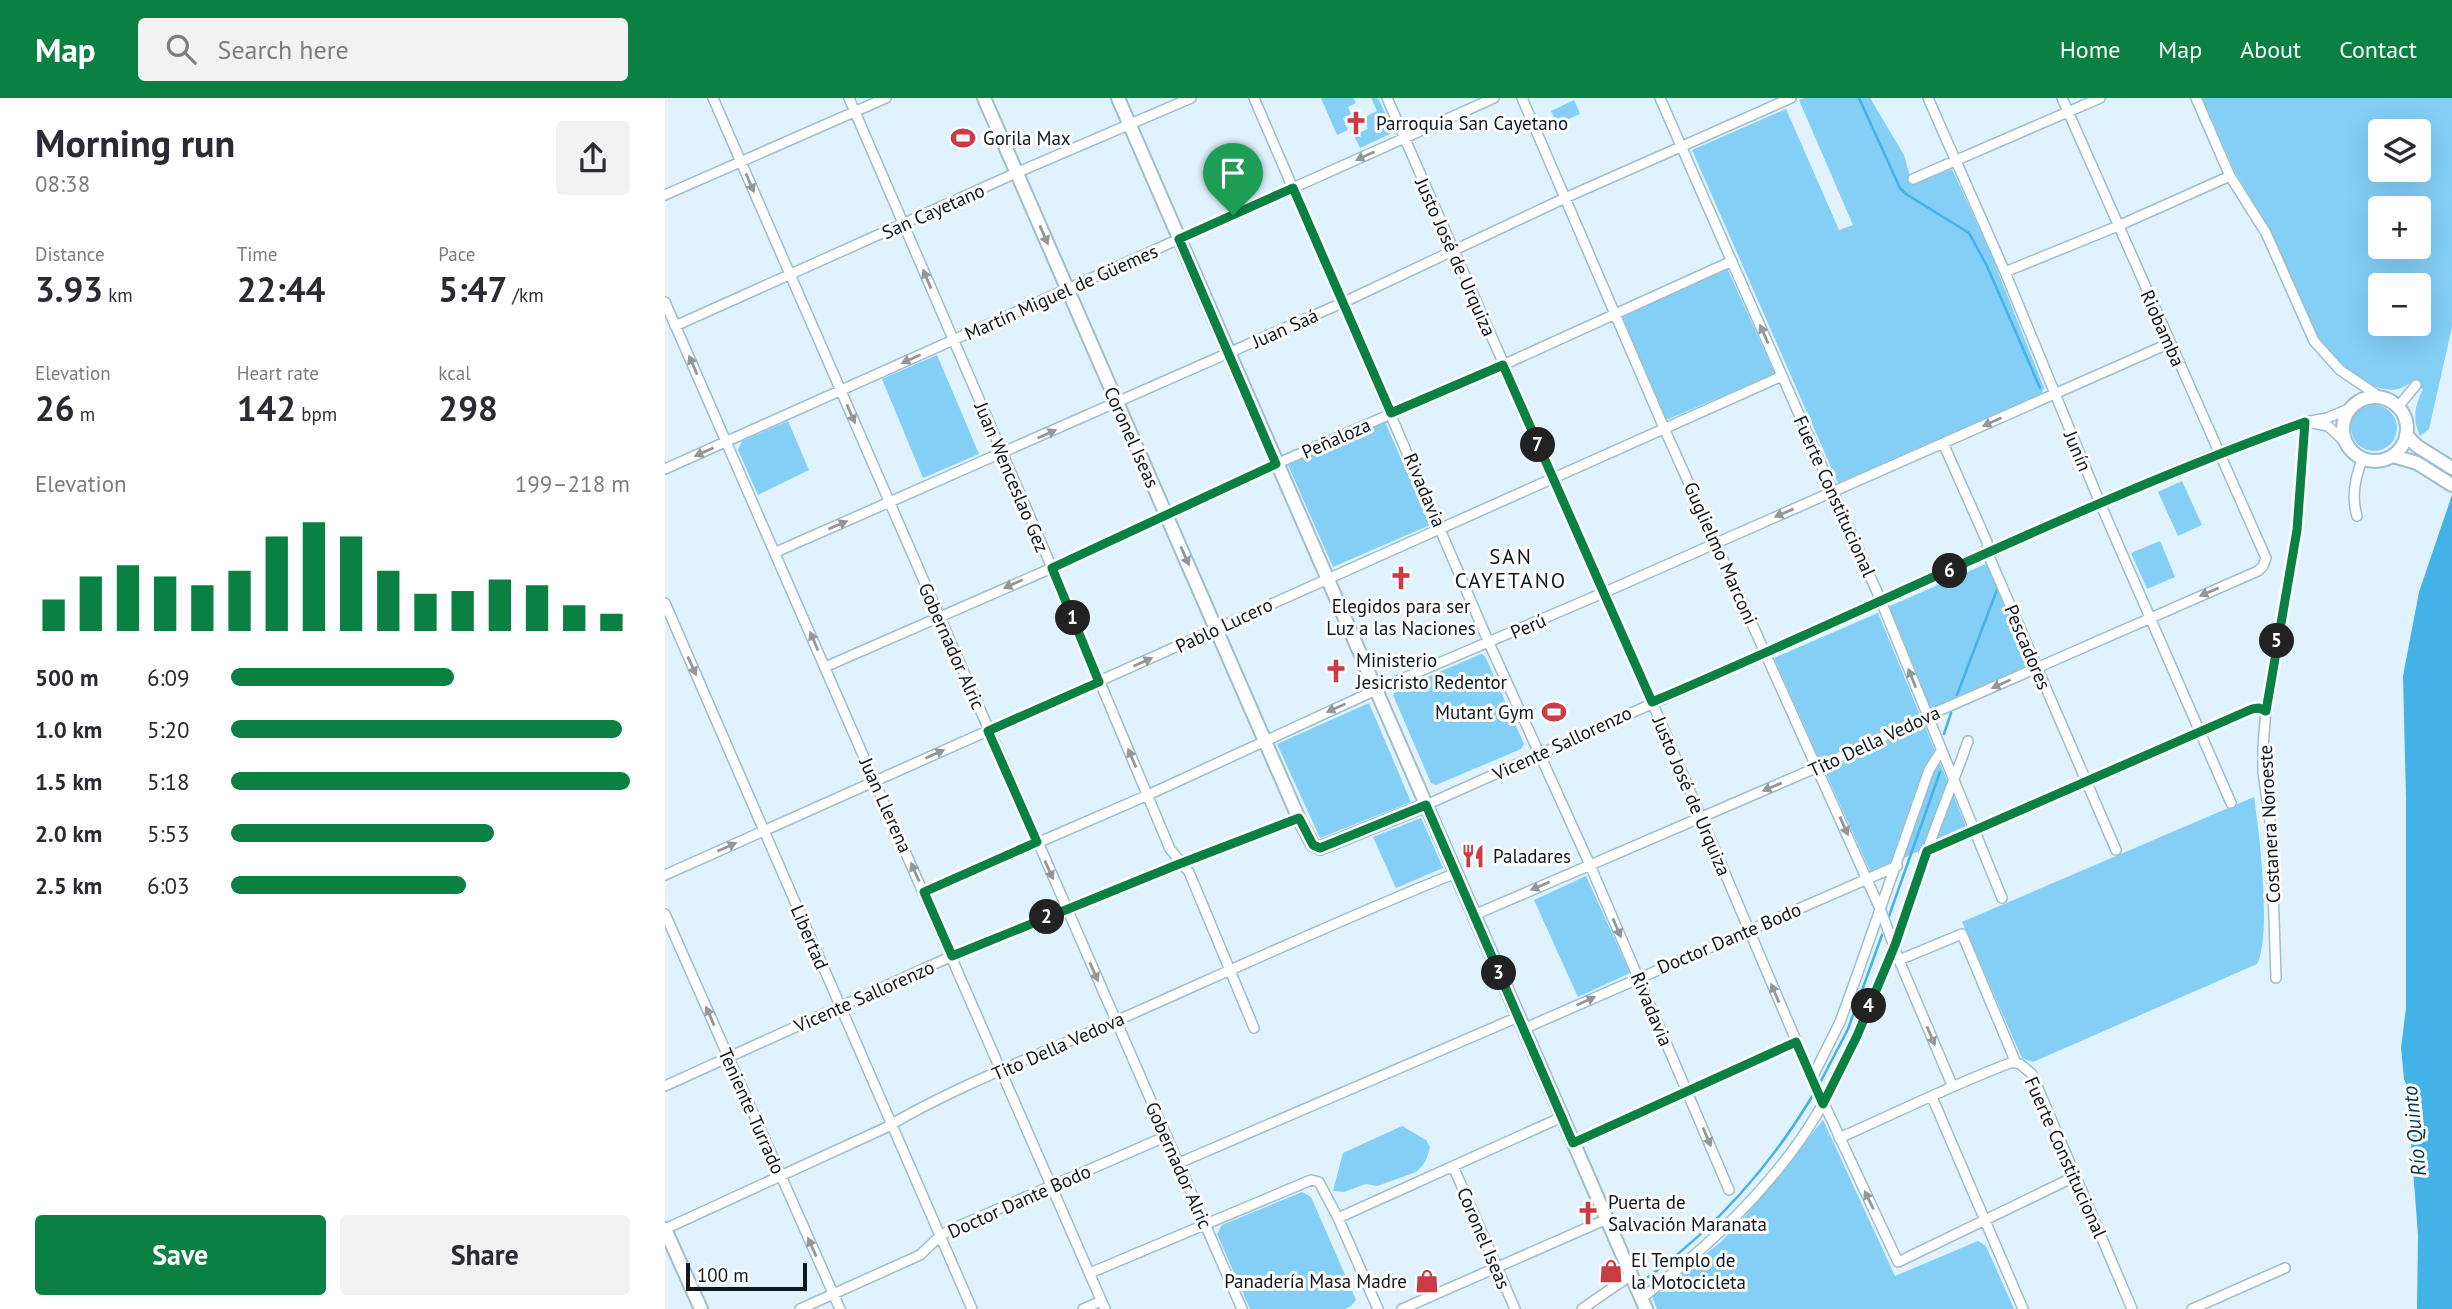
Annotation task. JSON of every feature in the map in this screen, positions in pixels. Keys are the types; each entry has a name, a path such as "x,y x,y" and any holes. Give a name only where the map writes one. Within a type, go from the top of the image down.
{"main road":[{"name":"Coronel Iseas","path":"984,98 1299,818 1313,845 1320,848"},
{"path":"1118,98 1644,1303"},
{"path":"2383,399 2398,407 2405,421 2406,435 2403,444 2393,456 2379,461 2363,458 2346,443 2343,429 2346,415 2351,408 2364,400 2383,399"},
{"path":"2406,435 2452,468"},
{"path":"2393,456 2417,463 2452,485"},
{"name":"Vicente Sallorenzo","path":"1320,848 1426,805"},
{"path":"665,1229 701,1309"}],"street":[{"name":"Gobernador Alric","path":"713,98 1242,1309"},
{"name":"Juan Wenceslao Gez","path":"849,98 1170,849 1189,872 1254,1028"},
{"path":"665,195 886,98"},
{"name":"San Cayetano","path":"675,326 1016,173 1191,98"},
{"name":"Rivadavia","path":"1254,98 1489,643 1590,865 1729,1190"},
{"name":"Justo José de Urquiza","path":"1387,98 1652,702 1823,1104 1898,1262 1985,1219"},
{"name":"Martín Miguel de Güemes","path":"665,469 1495,98"},
{"name":"Guglielmo Marconi","path":"1522,98 1664,428 1881,911 1952,1085"},
{"name":"Fuerte Constitucional","path":"1660,98 1881,601 2002,898"},
{"name":"Juan Saá","path":"776,552 1228,354 1565,198 1791,98"},
{"name":"Junín","path":"1928,98 2231,803"},
{"name":"Riobamba","path":"2062,98 2266,558"},
{"path":"1913,179 2100,98"},
{"path":"2196,98 2230,176 2266,233 2314,341 2340,370 2383,399"},
{"path":"2005,272 2230,176"},
{"name":"Peñaloza","path":"825,667 1052,568 1276,464 1731,261"},
{"name":"Juan Llerena","path":"665,302 1103,1305"},
{"name":"Perú","path":"924,892 1148,795 1376,690 1604,593 2170,343"},
{"name":"Pablo Lucero","path":"665,875 1782,376"},
{"path":"2398,407 2416,385"},
{"name":"Vicente Sallorenzo","path":"1426,805 2100,503 2218,453 2351,408"},
{"path":"2305,422 2328,426 2346,443"},
{"name":"Costanera Noroeste","path":"2276,978 2271,828 2263,772 2266,711 2297,530 2305,422"},
{"name":"Pescadores","path":"1943,443 1987,542 1987,554 2116,850"},
{"path":"2357,516 2355,485 2363,458"},
{"name":"Tito Della Vedova","path":"1474,915 1818,767 2258,570 2266,558"},
{"name":"Libertad","path":"665,603 972,1309"},
{"path":"1923,853 2252,709 2266,711"},
{"path":"1644,1303 1705,1248 1758,1194 1791,1153 1823,1104 1857,1036 1895,945 1923,853 1968,741"},
{"path":"1812,1078 1840,1022 1929,770 1941,751"},
{"name":"Vicente Sallorenzo","path":"665,1086 952,956 1299,818"},
{"name":"Doctor Dante Bodo","path":"1179,1163 1638,978 1897,866"},
{"name":"Tito Della Vedova","path":"665,1229 1002,1071 1345,918 1456,873"},
{"name":"Teniente Turrado","path":"665,914 840,1309"},
{"name":"Fuerte Constitucional","path":"1899,960 1962,934 2016,1063 2032,1074 2131,1309"},
{"path":"1573,1143 1796,1042"},
{"path":"1839,1138 1932,1097 1952,1085 2016,1063"},
{"path":"1932,1097 2023,1309"},
{"path":"1338,1218 1562,1117"},
{"name":"Doctor Dante Bodo","path":"800,1309 920,1255 940,1236 1167,1136"},
{"name":"Coronel Iseas","path":"1453,1166 1514,1309"},
{"path":"1985,1219 2075,1176"},
{"path":"1090,1273 1311,1180 1319,1182 1338,1218 1378,1309"},
{"path":"1402,1309 1607,1219"},
{"path":"2192,1309 2285,1268"},
{"path":"1582,1309 1631,1275"},
{"path":"1083,1309 1103,1305"}],"shaded area":[{"path":"1321,98 1353,98 1356,103 1348,107 1351,114 1343,118 1348,130 1337,135"},
{"path":"1371,98 1378,98 1393,130 1360,148 1354,135 1368,129 1363,118 1377,111"},
{"path":"1870,98 1904,155 1912,184 1952,169 1991,254 2044,388 2041,395 1838,483 1692,150 1786,109 1839,230 1853,225 1799,100"},
{"path":"2202,98 2452,98 2452,327 2429,429 2420,436 2415,412 2423,389 2411,382 2398,389 2385,389 2356,376 2343,365 2313,329 2271,232 2235,172"},
{"path":"1574,100 1580,114 1557,124 1551,111"},
{"path":"1727,268 1775,374 1666,420 1622,317"},
{"path":"937,355 979,454 923,478 882,379"},
{"path":"2374,405 2391,411 2397,428 2391,445 2374,451 2357,445 2351,428 2357,411"},
{"path":"788,421 809,470 758,495 738,450 742,441"},
{"path":"1385,422 1430,525 1333,567 1288,465"},
{"path":"2182,481 2202,525 2178,536 2158,492"},
{"path":"2160,541 2175,577 2147,589 2131,553"},
{"path":"1988,563 2031,665 1930,711 1888,607"},
{"path":"1878,613 1920,715 1820,761 1774,658"},
{"path":"1481,654 1485,656 1524,744 1521,749 1436,785 1431,783 1393,695 1395,691"},
{"path":"1369,703 1411,802 1320,838 1277,744"},
{"path":"1924,724 1967,829 1871,873 1825,771"},
{"path":"2254,797 2264,908 2264,931 2257,964 2033,1062 2022,1058 1962,922"},
{"path":"1421,818 1443,868 1396,888 1373,837"},
{"path":"1586,876 1630,973 1578,997 1534,900"},
{"path":"1823,1120 1895,1276 1978,1241 1986,1246 2014,1309 1657,1309 1652,1296 1721,1242"},
{"path":"1402,1126 1426,1140 1430,1147 1426,1161 1416,1172 1377,1186 1366,1184 1344,1192 1333,1191 1343,1153"},
{"path":"1302,1192 1311,1197 1356,1300 1345,1309 1250,1309 1217,1234 1222,1225"}],"water":[{"name":"Río Quinto","path":"2452,495 2452,1309 2417,1309 2418,1235 2410,1130 2414,1105 2404,1079 2401,1048 2406,1008 2403,676 2419,592"}],"waterway":[{"path":"1859,98 1900,188 1969,233 1987,266 2040,388"},
{"path":"1957,695 1998,587"},
{"path":"1944,734 1951,713"},
{"path":"1888,919 1940,772"},
{"path":"1821,1081 1848,1029 1882,935"},
{"path":"1648,1277 1696,1238 1740,1194 1779,1146 1813,1095"}],"place":[{"name":"Parroquia San Cayetano","path":"1356,123"},
{"name":"Gorila Max","path":"963,138"},
{"name":"Elegidos para ser Luz a las Naciones","path":"1401,578"},
{"name":"Ministerio Jesicristo Redentor","path":"1336,671"},
{"name":"Mutant Gym","path":"1554,712"},
{"name":"Paladares","path":"1473,856"},
{"name":"Puerta de Salvación Maranata","path":"1588,1213"},
{"name":"El Templo de la Motocicleta","path":"1611,1271"},
{"name":"Panadería Masa Madre","path":"1427,1281"}],"district":[{"name":"SAN CAYETANO","path":"1511,568"}],"route":[{"path":"1293,188 1391,413 1503,365 1652,702 2100,503 2218,453 2305,422 2297,530 2266,711 2252,709 1927,851 1895,945 1857,1036 1823,1104 1796,1042 1573,1143 1426,805 1320,848 1313,845 1299,818 952,956 924,892 1037,842 988,731 1099,682 1052,568 1276,464 1179,239 1233,215 1293,188"}]}
